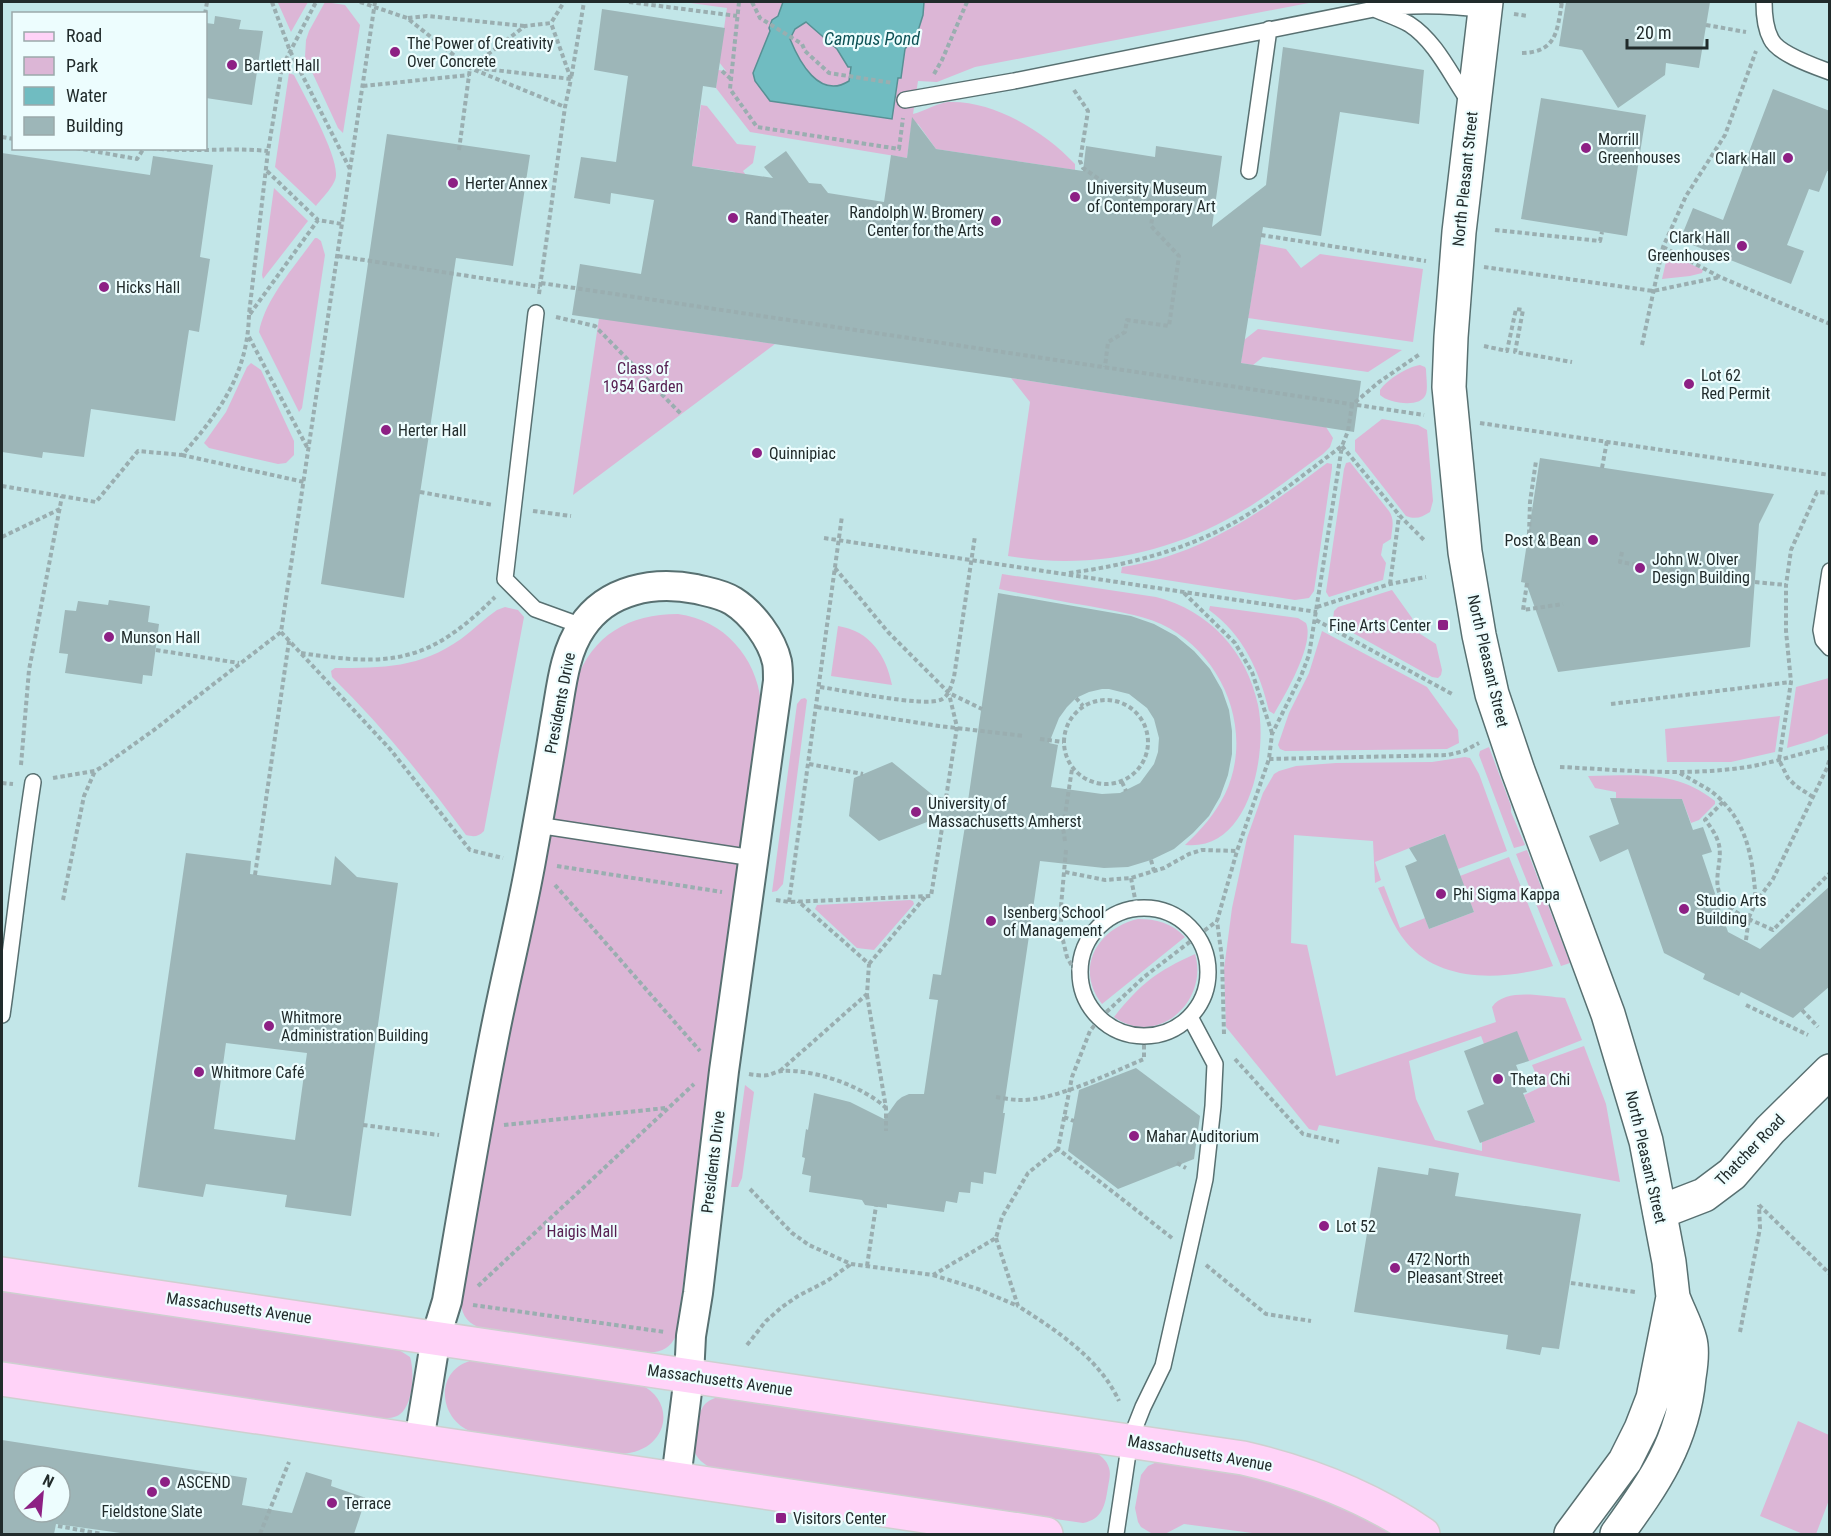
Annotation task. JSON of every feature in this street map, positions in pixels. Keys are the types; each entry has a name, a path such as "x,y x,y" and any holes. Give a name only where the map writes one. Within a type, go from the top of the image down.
{"main road":[{"name":"North Pleasant Street","path":"1485,6 1454,280 1449,387 1458,495 1474,605 1492,694 1608,1014 1646,1141 1669,1262 1673,1297 1690,1342 1691,1363 1687,1403 1675,1439 1658,1476 1617,1534"},
{"name":"Thatcher Road","path":"1660,1212 1704,1195 1732,1174 1770,1130 1830,1071"},
{"name":"Massachusetts Avenue","path":"2,1274 1243,1458 1312,1477 1376,1505 1423,1534"},
{"name":"North Pleasant Street","path":"1571,1534 1625,1461 1641,1430 1653,1398 1673,1297"},
{"path":"2,1379 1046,1534"}],"street":[{"name":"Presidents Drive","path":"419,1441 436,1337 447,1300 493,1042 572,645 582,626 618,595 647,586 679,586 720,595 733,601 759,626 769,642 777,661 778,681 691,1336 689,1376 676,1479"}],"lane":[{"path":"1764,2 1767,28 1772,42 1780,49 1830,72"},
{"path":"905,100 1374,9 1404,5 1485,6"},
{"path":"1374,9 1408,24 1425,37 1473,106"},
{"path":"1249,171 1269,29"},
{"path":"536,314 505,579 535,609 582,626"},
{"path":"1830,571 1821,630 1823,640 1830,648"},
{"path":"2,1015 23,847 27,783"},
{"path":"537,825 753,858"},
{"path":"1137,909 1154,909 1172,914 1186,924 1198,938 1205,953 1208,970 1206,987 1200,1004 1190,1017 1176,1028 1161,1034 1144,1036 1128,1034 1113,1028 1100,1018 1088,1002 1081,982 1085,948 1093,933 1105,921 1120,913 1137,909"},
{"path":"1116,1534 1130,1440 1163,1366 1204,1179 1213,1106 1215,1064 1190,1017"}],"path":[{"path":"272,2 290,51 350,170"},
{"path":"182,455 207,426 228,393 239,370 249,337 249,314 268,151 282,67 316,2"},
{"path":"360,2 374,3 407,18 470,68 565,107"},
{"path":"407,18 427,16 525,26 551,22 564,2"},
{"path":"584,2 565,107 536,314 595,326 682,415"},
{"path":"629,2 737,16"},
{"path":"739,2 730,88 757,127 899,149 905,100"},
{"path":"752,2 760,18 794,38 829,73 897,83"},
{"path":"942,60 968,2"},
{"path":"1522,53 1543,50 1550,44 1556,34 1562,2"},
{"path":"2,783 27,783 95,771 154,730 281,632 374,3"},
{"path":"1519,15 1528,16"},
{"path":"551,22 571,79"},
{"path":"1706,25 1747,32"},
{"path":"459,150 470,68 525,26"},
{"path":"1642,345 1663,247 1686,196 1725,135 1756,50"},
{"path":"470,68 571,79"},
{"path":"722,71 731,79"},
{"path":"1061,71 1088,111 1080,161 1083,168 1122,195 1147,198 1154,206 1151,226 1179,256 1169,326 1127,321 1125,332 1108,342 1105,367"},
{"path":"363,86 469,75"},
{"path":"170,150 189,152 242,148 268,151"},
{"path":"87,150 137,159 143,150"},
{"path":"266,171 318,220 342,224"},
{"path":"249,314 318,220"},
{"path":"1495,230 1600,241 1602,232"},
{"path":"1261,235 1430,262"},
{"path":"1663,247 1720,277 1830,324"},
{"path":"338,256 1429,416"},
{"path":"1477,266 1653,291 1720,277"},
{"path":"1484,346 1507,351 1516,309 1523,310 1515,352 1572,362"},
{"path":"249,337 309,450"},
{"path":"1224,1037 1222,958 1217,921 1269,759 1272,734 1306,664 1316,620 1342,446 1348,431 1352,405 1379,382 1424,351"},
{"path":"1471,422 1830,475"},
{"path":"1602,468 1607,441"},
{"path":"1342,446 1400,516 1424,540"},
{"path":"1062,573 1092,570 1152,556 1208,535 1261,505 1342,446"},
{"path":"2,486 96,502 138,451 182,455 304,482"},
{"path":"1529,534 1530,501 1536,461"},
{"path":"1813,797 1788,778 1779,760 1791,682 1786,631 1786,585 1793,542 1817,492 1830,493"},
{"path":"27,783 29,670 62,496"},
{"path":"2,537 60,509"},
{"path":"789,902 842,516"},
{"path":"1390,584 1400,516"},
{"path":"946,798 957,727 949,693 954,677 975,536"},
{"path":"824,538 1317,610 1390,584 1426,577"},
{"path":"1622,552 1620,561 1685,572 1687,563"},
{"path":"834,567 888,632 949,693 982,709"},
{"path":"1755,582 1786,585"},
{"path":"300,653 363,660 412,655 438,644 460,630 508,583"},
{"path":"1527,583 1523,610 1563,604"},
{"path":"1184,592 1235,643 1252,672 1272,734"},
{"path":"1316,620 1452,694"},
{"path":"281,632 390,749 470,850 508,859"},
{"path":"255,875 289,642"},
{"path":"156,650 240,663"},
{"path":"1611,704 1791,682"},
{"path":"820,687 913,701 940,700 949,693"},
{"path":"1076,698 1083,706"},
{"path":"1110,700 1124,704 1135,711 1144,723 1148,736 1148,750 1143,764 1122,782 1095,783 1082,778 1072,768 1063,742 1072,716 1083,706 1096,701 1110,700"},
{"path":"817,707 939,726 1024,736"},
{"path":"1040,739 1063,742"},
{"path":"1269,759 1448,755 1464,751 1485,740"},
{"path":"1560,767 1680,773 1754,766 1830,747"},
{"path":"1746,940 1749,917 1756,902 1773,879 1830,758"},
{"path":"808,764 863,774"},
{"path":"1065,841 1064,828 1072,768"},
{"path":"63,900 84,796 95,771"},
{"path":"1680,773 1723,802 1739,823 1748,841 1756,902"},
{"path":"1122,782 1126,791"},
{"path":"1723,802 1705,820 1719,846 1716,881 1718,891 1724,902 1735,910 1773,930 1830,873"},
{"path":"770,900 798,902 931,896 943,822"},
{"path":"1053,826 1064,828"},
{"path":"1066,849 1061,932 1067,957 1081,982"},
{"path":"1065,872 1105,880 1131,878 1164,868 1189,854 1202,850 1238,851"},
{"path":"1151,860 1155,871"},
{"path":"549,867 557,866 727,893"},
{"path":"1131,878 1137,909"},
{"path":"550,880 706,1058"},
{"path":"886,1131 886,1108 867,994 869,964 926,896"},
{"path":"798,902 869,964"},
{"path":"1018,1306 996,1238 1002,1217 1028,1173 1058,1149 1072,1077 1090,1031 1100,1018 1144,977 1198,938 1217,921"},
{"path":"746,1074 766,1076 780,1071 867,994"},
{"path":"1746,1005 1808,1035"},
{"path":"1802,1010 1818,1027"},
{"path":"996,1097 1019,1100 1038,1098 1070,1089 1144,1059 1144,1036"},
{"path":"1233,1056 1303,1134 1339,1142"},
{"path":"780,1071 833,1079 879,1100 886,1108"},
{"path":"478,1287 697,1081"},
{"path":"493,1126 667,1108"},
{"path":"1064,1118 1074,1120"},
{"path":"363,1125 439,1135"},
{"path":"1058,1149 1189,1250 1266,1314 1311,1321"},
{"path":"750,1189 792,1233 809,1245 851,1264 933,1275 978,1289 1018,1306 1048,1325 1094,1365 1112,1386 1119,1401"},
{"path":"1740,1332 1760,1228 1759,1205 1830,1274"},
{"path":"867,1266 876,1206"},
{"path":"933,1275 996,1238"},
{"path":"747,1345 766,1321 782,1307 851,1264"},
{"path":"1571,1282 1635,1292"},
{"path":"472,1305 676,1334"},
{"path":"260,1534 289,1462"},
{"path":"57,1526 73,1532 102,1534"}],"shaded area":[{"name":"University of Massachusetts Amherst","path":"2,2 1829,2 1829,1534 2,1534"}],"green space":[{"path":"308,2 291,32 278,3"},
{"path":"325,2 345,5 360,25 343,133 338,128 305,57 309,31"},
{"path":"683,2 1314,2 975,67 937,82 918,81 913,114 948,102 983,106 1018,120 1034,130 1063,152 1075,164 1075,170 936,149 918,124 912,122 907,158 750,132 716,88 718,70 726,71 719,62 727,8"},
{"path":"289,73 294,75 326,139 335,165 334,183 316,206 275,167"},
{"path":"701,105 707,106 737,144 756,146 753,163 743,171 748,178 732,190 735,172 692,166"},
{"path":"274,188 308,221 263,279 262,275"},
{"path":"315,238 321,241 325,255 302,408 299,412 259,332 267,307 274,295"},
{"path":"1260,244 1286,249 1301,268 1320,254 1423,269 1413,342 1248,318"},
{"path":"1668,253 1703,270 1702,273 1662,279"},
{"name":"Class of 1954 Garden","path":"599,318 775,344 573,495"},
{"path":"1258,329 1402,350 1368,372 1263,357 1253,365 1241,363 1244,340"},
{"path":"251,363 261,370 294,441 294,455 286,463 278,464 209,448 204,443 226,412"},
{"path":"1420,365 1426,369 1427,391 1423,399 1418,402 1404,403 1380,395 1383,386 1393,378 1409,368"},
{"path":"1011,378 1326,427 1333,438 1330,447 1323,454 1259,500 1210,528 1183,539 1155,549 1097,559 1038,560 1008,556 1030,402"},
{"path":"1382,419 1418,425 1427,430 1433,501 1430,512 1422,517 1406,516 1355,451 1355,440"},
{"path":"1350,462 1391,514 1393,524 1391,539 1383,544 1381,555 1386,563 1383,580 1329,597 1326,592 1344,469 1346,463"},
{"path":"1327,463 1332,464 1332,468 1314,591 1309,598 1295,600 1121,573 1122,567 1178,553 1205,542 1280,498"},
{"path":"1002,574 1156,597 1193,612 1223,636 1235,651 1253,686 1260,725 1260,748 1250,796 1239,816 1225,833 1207,843 1185,845 1197,834 1225,794 1233,770 1236,745 1234,720 1228,696 1216,674 1201,654 1183,637 1161,624 1144,618 999,589"},
{"path":"1392,590 1412,618 1414,630 1436,644 1442,670 1438,678 1432,677 1337,624 1333,619 1334,611 1338,607"},
{"path":"1210,606 1298,618 1306,623 1308,632 1303,656 1274,714 1269,711 1261,682 1241,642 1209,610"},
{"path":"505,607 518,610 524,617 484,831 471,836 466,835 402,753 332,677 331,671 335,668 369,668 401,664 431,656 446,649 492,613"},
{"name":"Haigis Mall","path":"678,614 710,624 735,643 752,670 761,702 676,1336 665,1349 647,1352 478,1327 469,1322 464,1314 461,1295 576,682 592,652 615,630 644,618"},
{"path":"838,626 859,633 875,646 886,664 892,685 831,676"},
{"path":"1322,631 1427,687 1458,730 1459,743 1447,749 1285,751 1280,749 1278,745 1289,713 1309,673"},
{"path":"1829,678 1829,733 1787,748 1796,687"},
{"path":"805,698 807,700 783,884 777,891 772,892 797,704"},
{"path":"1780,716 1775,752 1731,762 1667,762 1665,729"},
{"path":"1489,747 1525,845 1514,848 1479,755 1480,751"},
{"path":"1470,758 1479,774 1507,851 1458,869 1444,834 1375,862 1381,880 1375,883 1373,841 1294,835 1291,943 1307,945 1336,1076 1496,1022 1492,1007 1506,997 1526,995 1565,998 1582,1040 1529,1061 1484,1044 1481,1036 1409,1061 1416,1099 1435,1140 1482,1151 1482,1142 1535,1122 1524,1095 1541,1087 1532,1065 1584,1046 1606,1104 1620,1182 1319,1125 1317,1131 1309,1129 1226,1027 1224,969 1232,908 1247,838 1263,793 1274,774 1296,766 1336,763 1432,762"},
{"path":"1638,775 1669,779 1700,791 1715,801 1715,804 1699,820 1691,823 1682,799 1616,798 1616,792 1595,788 1588,776"},
{"path":"1527,850 1570,963 1561,966 1516,854"},
{"path":"1509,857 1553,966 1494,976 1455,972 1437,965 1420,956 1401,936 1378,888 1384,886 1400,928 1425,918 1429,929 1474,912 1460,876"},
{"path":"910,900 914,904 874,950 857,948 815,909 817,905"},
{"path":"1138,919 1163,923 1175,928 1185,937 1102,1004 1090,977 1094,951 1112,931"},
{"path":"1195,954 1197,971 1194,988 1187,1003 1176,1015 1163,1023 1147,1027 1131,1025 1114,1017 1150,980 1170,966"},
{"path":"745,1085 754,1092 742,1178 738,1187 731,1187"},
{"path":"2,1292 385,1346 399,1350 410,1357 412,1380 409,1398 402,1412 397,1416 377,1418 2,1362"},
{"path":"474,1360 640,1384 652,1392 660,1403 663,1414 658,1436 649,1445 637,1451 621,1454 472,1432 460,1426 452,1416 445,1394 452,1373 461,1365"},
{"path":"723,1396 1093,1451 1103,1458 1109,1468 1110,1477 1106,1500 1099,1515 1083,1523 713,1469 698,1458 694,1442 703,1407 710,1400"},
{"path":"1798,1421 1829,1435 1829,1500 1816,1534 1803,1534 1760,1516"},
{"path":"1157,1462 1229,1471 1278,1483 1348,1510 1394,1534 1260,1534 1184,1524 1165,1534 1151,1533 1141,1527 1135,1508 1141,1475 1148,1466"}],"water":[{"name":"Campus Pond","path":"783,2 924,2 918,31 905,49 892,119 770,101 755,81 753,73 770,31 772,20 778,16","holes":["806,22 837,49 848,67 851,67 849,81 838,86 828,86 820,82 805,67 790,39 795,29"]}],"building":[{"path":"1566,2 1710,2 1699,68 1666,63 1665,75 1618,108 1582,50 1559,46"},
{"name":"Randolph W. Bromery Center for the Arts","path":"602,9 725,28 716,88 703,86 692,166 773,178 764,167 786,151 809,183 821,184 828,193 884,202 891,155 907,158 912,117 936,149 1083,171 1086,146 1155,157 1156,146 1222,156 1212,227 1266,185 1283,47 1424,70 1419,124 1340,112 1321,236 1263,227 1241,363 1361,381 1354,432 1011,378 572,315 580,264 641,274 654,200 611,193 610,204 574,198 581,157 616,162 628,76 594,70"},
{"name":"Bartlett Hall","path":"215,16 241,20 239,29 263,31 252,105 207,98 207,23 214,24"},
{"name":"Clark Hall","path":"1773,89 1830,111 1830,164 1819,192 1809,189 1787,245 1804,251 1791,284 1680,240 1693,208 1723,220"},
{"name":"Morrill Greenhouses","path":"1541,98 1646,115 1627,236 1521,219"},
{"path":"387,134 530,155 513,266 456,258 404,598 321,584"},
{"name":"Hicks Hall","path":"2,153 150,175 153,156 213,165 200,257 210,259 199,332 189,330 175,421 91,409 84,457 43,452 42,458 2,452"},
{"name":"John W. Olver Design Building","path":"1540,458 1774,494 1759,524 1750,647 1558,672 1526,583 1521,582"},
{"name":"Isenberg School of Management","path":"998,593 1131,616 1154,624 1176,636 1194,651 1210,669 1222,690 1229,710 1232,731 1232,754 1228,775 1220,797 1209,816 1193,833 1174,849 1151,860 1128,867 1104,868 1040,861 996,1174 984,1172 983,1184 971,1182 970,1193 959,1192 957,1203 946,1201 944,1212 887,1204 887,1208 865,1205 862,1200 809,1192 811,1176 802,1174 805,1158 802,1157 814,1093 850,1102 884,1119 902,1097 909,1094 924,1094 938,1000 929,999 933,974 941,975 965,826 932,820 879,841 849,816 854,778 892,762 934,796 968,801","holes":["1109,689 1129,694 1147,708 1154,719 1159,738 1154,764 1140,783 1120,793 1102,794 1051,787 1058,745 1049,743 1059,718 1076,698 1089,692"]},
{"name":"Munson Hall","path":"109,600 150,606 148,622 159,624 152,676 143,675 142,684 65,673 68,654 59,653 65,610 76,611 78,601 108,605"},
{"name":"Studio Arts Building","path":"1610,798 1682,799 1693,830 1703,827 1712,852 1702,855 1728,932 1760,949 1830,886 1830,986 1793,1018 1741,992 1739,996 1703,979 1705,974 1664,953 1628,849 1600,862 1589,836 1619,824"},
{"name":"Phi Sigma Kappa","path":"1445,834 1474,912 1429,929 1405,866 1417,861 1409,848"},
{"name":"Whitmore Administration Building","path":"186,853 251,861 250,874 331,885 335,856 357,877 398,883 351,1216 285,1207 287,1195 206,1184 203,1197 138,1187","holes":["226,1043 307,1053 295,1140 214,1129"]},
{"name":"Theta Chi","path":"1517,1031 1529,1061 1516,1065 1527,1092 1523,1093 1535,1122 1480,1143 1467,1111 1484,1104 1464,1051"},
{"name":"Mahar Auditorium","path":"1136,1068 1200,1116 1194,1159 1118,1189 1068,1151 1079,1090"},
{"name":"472 North Pleasant Street","path":"1378,1167 1428,1175 1429,1168 1459,1173 1455,1196 1581,1214 1559,1349 1542,1347 1540,1355 1506,1349 1508,1335 1354,1312"},
{"name":"Fieldstone Slate","path":"2,1440 247,1478 242,1505 292,1513 306,1472 332,1480 331,1486 366,1498 354,1534 128,1534 56,1524 54,1534 2,1534"}],"place":[{"name":"The Power of Creativity Over Concrete","path":"395,52"},
{"name":"Bartlett Hall","path":"232,65"},
{"name":"Morrill Greenhouses","path":"1586,148"},
{"name":"Clark Hall","path":"1788,158"},
{"name":"Herter Annex","path":"453,183"},
{"name":"University Museum of Contemporary Art","path":"1075,197"},
{"name":"Rand Theater","path":"733,218"},
{"name":"Randolph W. Bromery Center for the Arts","path":"996,221"},
{"name":"Clark Hall Greenhouses","path":"1742,246"},
{"name":"Hicks Hall","path":"104,287"},
{"name":"Lot 62 Red Permit","path":"1689,384"},
{"name":"Herter Hall","path":"386,430"},
{"name":"Quinnipiac","path":"757,453"},
{"name":"Post & Bean","path":"1593,540"},
{"name":"John W. Olver Design Building","path":"1640,568"},
{"name":"Fine Arts Center","path":"1443,625"},
{"name":"Munson Hall","path":"109,637"},
{"name":"University of Massachusetts Amherst","path":"916,812"},
{"name":"Phi Sigma Kappa","path":"1441,894"},
{"name":"Studio Arts Building","path":"1684,909"},
{"name":"Isenberg School of Management","path":"991,921"},
{"name":"Whitmore Administration Building","path":"269,1026"},
{"name":"Whitmore Café","path":"199,1072"},
{"name":"Theta Chi","path":"1498,1079"},
{"name":"Mahar Auditorium","path":"1134,1136"},
{"name":"Lot 52","path":"1324,1226"},
{"name":"472 North Pleasant Street","path":"1395,1268"},
{"name":"ASCEND","path":"165,1482"},
{"name":"Fieldstone Slate","path":"152,1492"},
{"name":"Terrace","path":"332,1503"},
{"name":"Visitors Center","path":"781,1518"}]}
